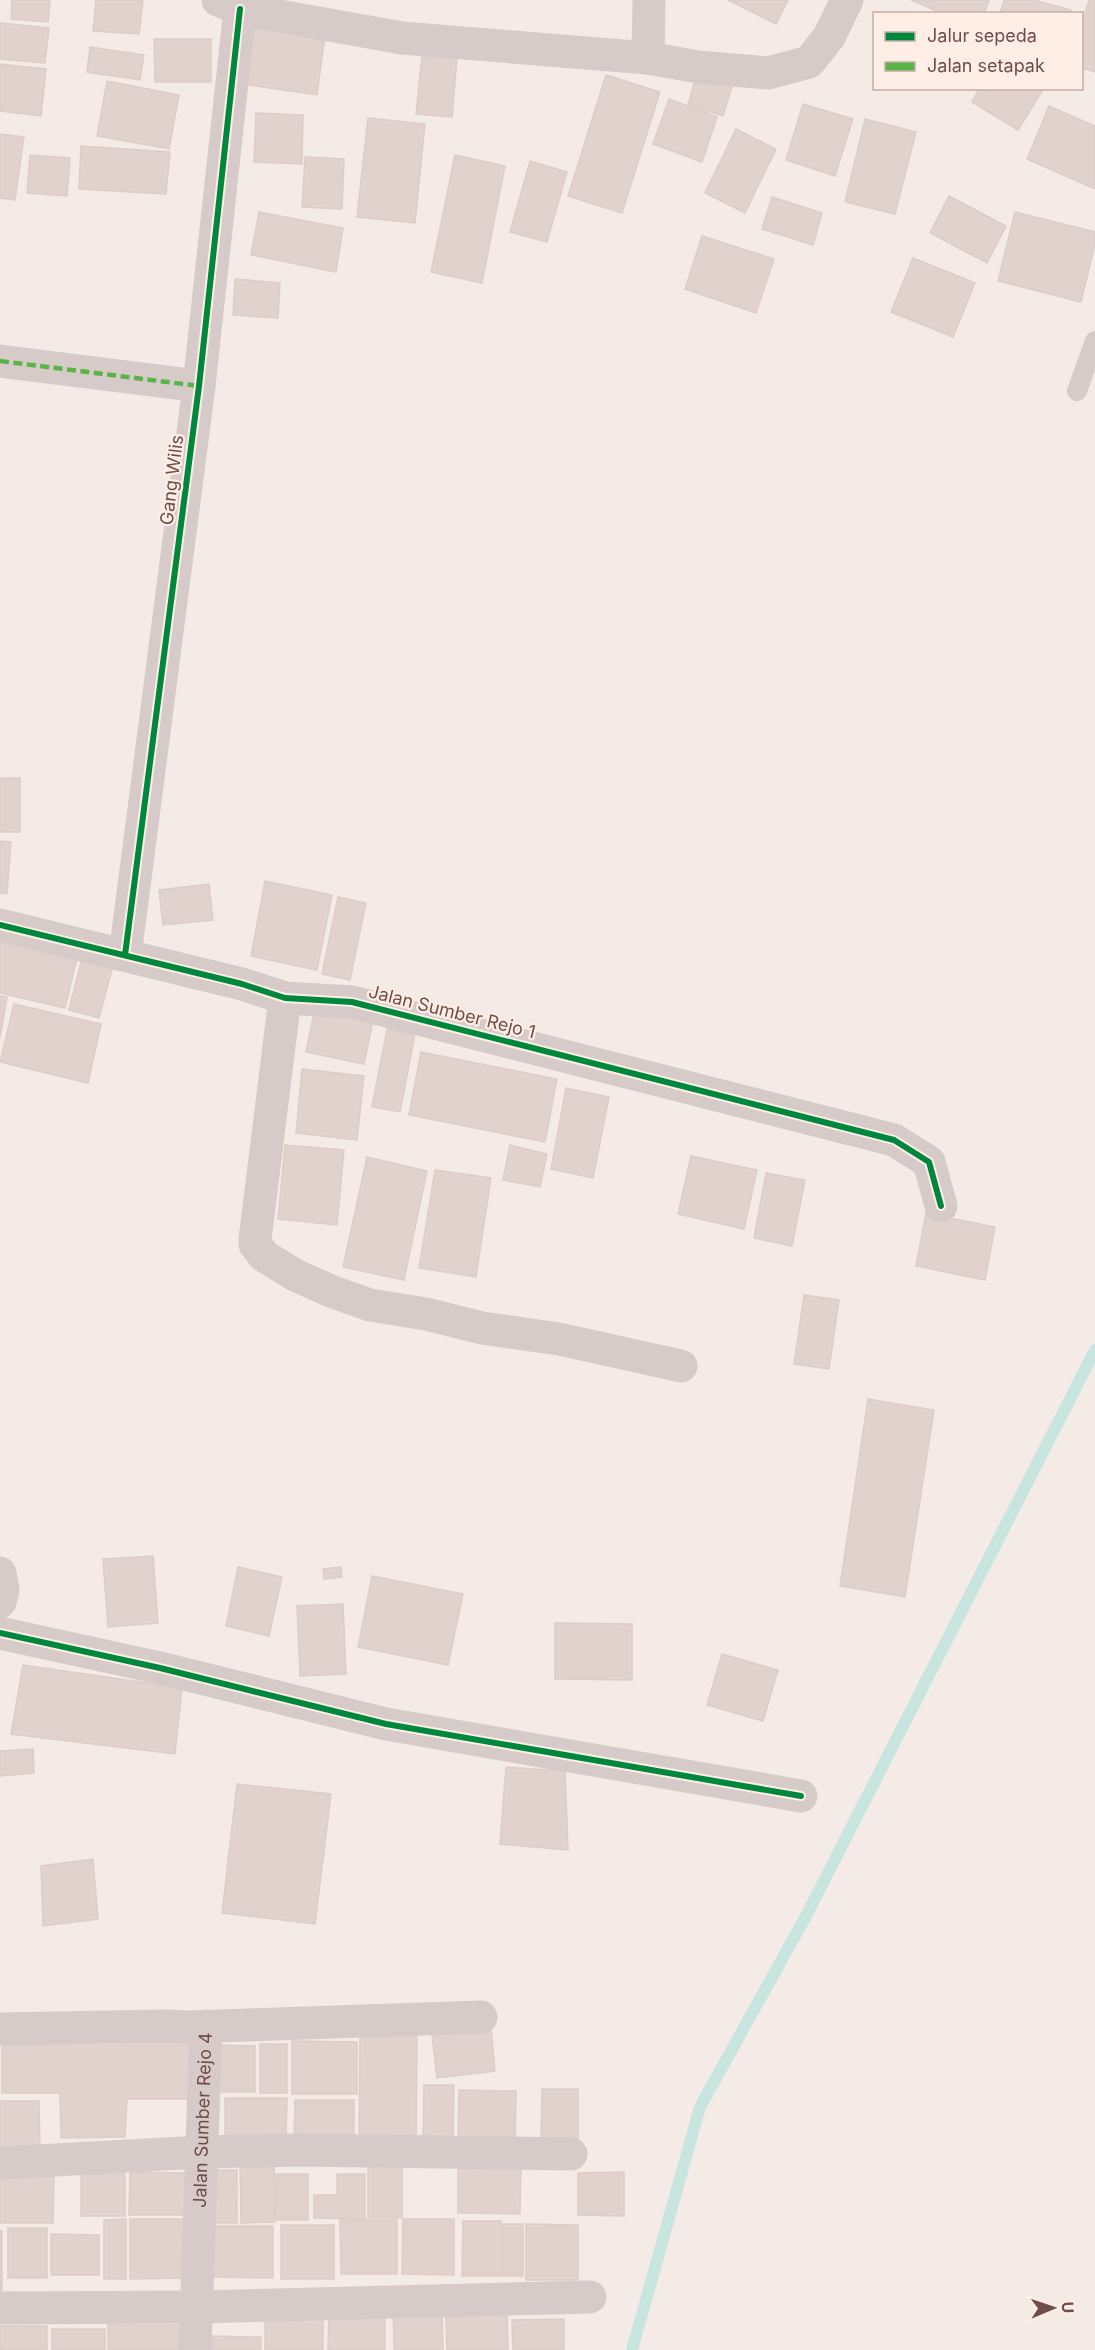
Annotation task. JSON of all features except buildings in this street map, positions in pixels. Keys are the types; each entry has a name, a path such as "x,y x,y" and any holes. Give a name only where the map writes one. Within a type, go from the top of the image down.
{"street":[{"path":"648,58 649,0"},
{"path":"229,4 402,38 648,58 698,67 768,73 809,62 829,37 846,0"},
{"name":"Gang Wilis","path":"125,955 199,386 229,4"},
{"path":"0,361 199,386"},
{"name":"Jalan Sumber Rejo 1","path":"0,925 242,984 285,998 352,1002 894,1140 929,1162 941,1206"},
{"path":"285,998 255,1239 257,1248 264,1256 295,1275 323,1288 370,1305 426,1314 482,1328 560,1339 681,1366"},
{"path":"0,1573 3,1590 0,1602"},
{"path":"0,1633 160,1668 386,1725 801,1796"},
{"path":"206,2026 482,2017"},
{"name":"Jalan Sumber Rejo 4","path":"0,2029 206,2026 195,2350"},
{"path":"0,2163 201,2152 297,2150 571,2154"},
{"path":"0,2308 196,2307 590,2297"}],"lane":[{"path":"1077,391 1095,341"}],"waterway":[{"path":"632,2350 700,2107 806,1916 1095,1350"}],"marked path":[{"path":"0,361 199,386"}],"cycle path":[{"path":"125,955 199,386 240,9"},
{"path":"0,925 242,984 285,998 352,1002 894,1140 929,1162 941,1206"},
{"path":"0,1633 160,1668 386,1724 801,1796"}]}
